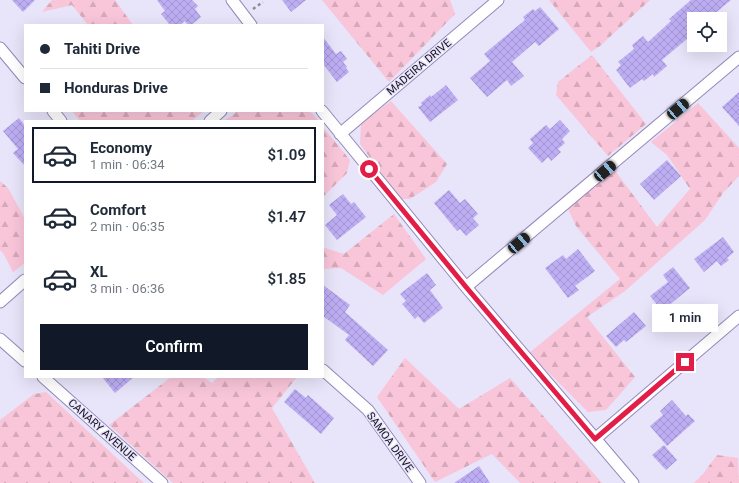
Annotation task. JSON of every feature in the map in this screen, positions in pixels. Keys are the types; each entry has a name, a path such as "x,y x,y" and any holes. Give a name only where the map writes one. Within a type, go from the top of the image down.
{"street":[{"path":"232,0 250,24"},
{"name":"MADEIRA DRIVE","path":"340,134 498,0"},
{"path":"0,48 24,77"},
{"path":"466,287 739,57"},
{"path":"54,112 60,120"},
{"path":"211,120 221,112"},
{"path":"323,112 466,287 633,483"},
{"path":"0,302 24,281"},
{"path":"595,439 739,316"},
{"path":"0,338 24,360"},
{"name":"SAMOA DRIVE","path":"324,371 368,410 420,483"},
{"name":"CANARY AVENUE","path":"44,378 162,483"}],"green space":[{"path":"52,0 115,0 132,24 87,24 72,5 42,12"},
{"path":"322,0 450,0 455,14 389,82"},
{"path":"549,0 650,0 600,46 591,52"},
{"path":"592,55 646,124 608,156 556,95 558,82"},
{"path":"391,101 447,164 436,182 410,199 400,199 360,144 361,123"},
{"path":"698,103 739,148 739,176 723,193 705,220 625,291 587,317 635,377 606,410 588,412 529,353 620,279 576,226 568,209 613,168 657,227 690,189 667,155 651,142"},
{"path":"73,112 203,112 193,120 79,120"},
{"path":"237,112 311,112 318,120 225,120"},
{"path":"324,128 350,160 347,173 324,196"},
{"path":"0,181 8,188 24,217 24,264 13,272 0,250"},
{"path":"394,214 426,259 383,295 341,268 324,269 324,247 344,254"},
{"path":"405,358 459,409 510,378 602,483 520,483 492,454 435,482 377,397"},
{"path":"170,378 204,378 212,383 217,378 296,378 272,408 315,483 173,483 109,425"},
{"path":"46,392 144,483 0,483 0,420 34,394"},
{"path":"717,455 738,458 739,483 694,483 703,474"}],"building":[{"path":"12,0 35,0 23,12"},
{"path":"157,0 192,0 198,6 195,9 201,17 192,24 187,24 185,21 181,24 169,24 161,14 165,11"},
{"path":"282,0 306,0 291,12"},
{"path":"691,0 731,0 716,12 687,12 687,39 662,60 667,66 654,77 653,74 644,81 642,79 630,88 616,70 621,65 618,62 634,49 632,45 643,36 648,42 671,21 669,19"},
{"path":"540,7 559,29 539,46 535,42 512,62 524,76 511,86 507,80 487,97 470,78 490,61 484,54 525,20 523,17 533,9 535,11"},
{"path":"324,38 336,54 341,51 347,59 343,62 349,72 337,82 324,65"},
{"path":"446,85 458,100 430,122 418,107 422,105 421,103 430,95 431,97"},
{"path":"739,92 739,126 722,107"},
{"path":"19,118 24,125 24,165 13,153 18,149 3,131"},
{"path":"560,120 570,131 562,139 565,143 558,149 561,152 551,161 548,157 542,163 528,148 533,143 530,139 546,125 550,129"},
{"path":"667,160 681,176 654,200 640,184"},
{"path":"449,190 460,203 465,199 478,214 473,218 479,225 466,236 460,229 457,231 434,203"},
{"path":"343,194 351,204 354,202 366,217 337,240 325,225 337,215 329,205"},
{"path":"723,237 734,252 727,258 729,260 721,266 717,261 704,272 694,259"},
{"path":"578,249 595,271 575,286 579,290 568,298 545,268 563,255 566,259"},
{"path":"673,267 690,288 662,311 650,296 668,282 663,275"},
{"path":"427,273 436,285 430,290 443,308 424,323 418,316 415,319 402,304 406,301 400,294"},
{"path":"324,286 350,305 345,312 388,350 373,366 345,340 349,335 324,317"},
{"path":"634,312 646,326 626,342 624,340 616,347 606,336"},
{"path":"103,378 133,378 115,393"},
{"path":"295,389 306,398 308,395 334,418 321,434 284,402"},
{"path":"672,400 686,416 688,414 695,421 667,446 650,426 663,415 660,411"},
{"path":"664,445 677,460 666,470 652,455"},
{"path":"479,466 490,483 454,483"}],"route":[{"path":"369,169 466,287 595,439 685,362"}]}
